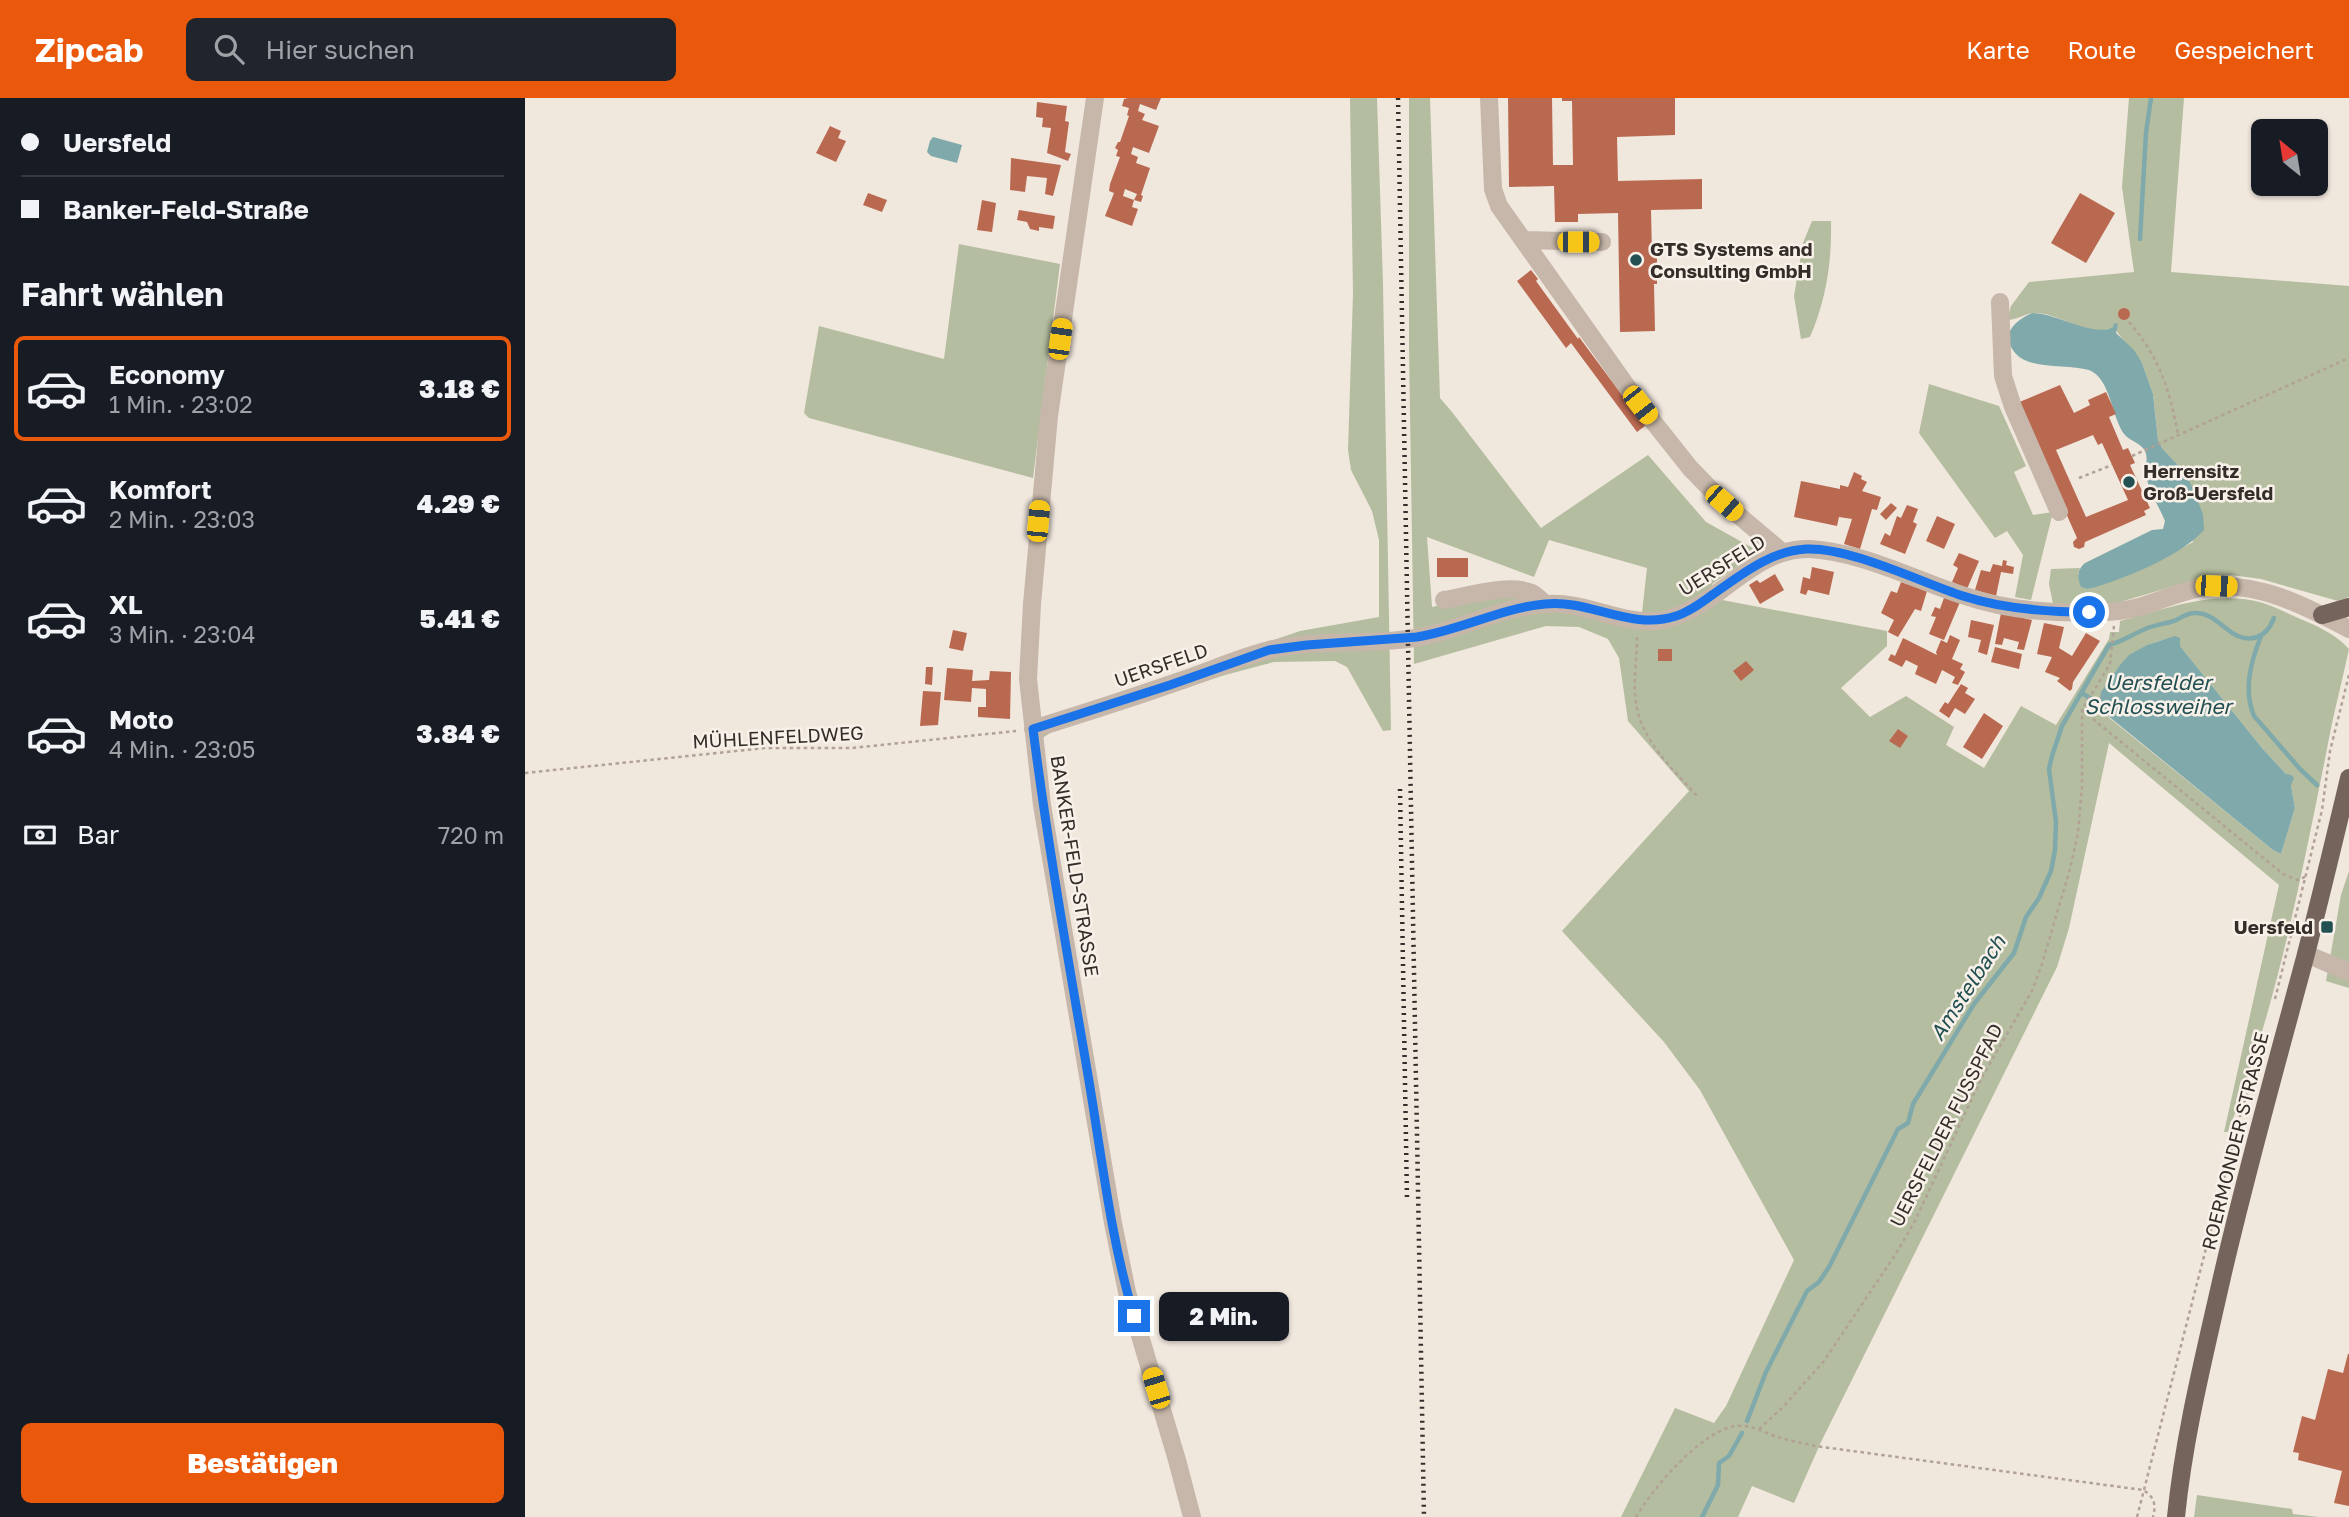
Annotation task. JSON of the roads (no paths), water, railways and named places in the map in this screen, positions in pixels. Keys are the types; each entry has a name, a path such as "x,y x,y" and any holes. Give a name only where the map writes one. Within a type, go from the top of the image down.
{"main road":[{"path":"2322,615 2349,607"},
{"name":"ROERMONDER STRASSE","path":"2176,1517 2188,1427 2239,1204 2271,1076 2306,954 2349,778"}],"street":[{"name":"BANKER-FELD-STRASSE","path":"1095,98 1049,416 1039,507 1028,679 1053,872 1127,1292 1192,1517"},
{"path":"1489,98 1493,189 1499,206 1640,405 1689,468 1724,503 1782,552"},
{"path":"1523,240 1602,242"},
{"path":"2000,302 2003,376 2013,407 2059,512"},
{"name":"UERSFELD","path":"1033,729 1269,650 1412,638 1508,610 1545,604 1562,603 1654,621 1677,616 1693,609 1766,560 1782,552 1808,549 1842,554 1966,597 2036,610 2115,612 2202,587 2243,587 2272,594 2349,629"},
{"path":"1444,600 1500,590 1517,590 1532,593 1545,604"},
{"path":"2306,954 2349,972"}],"water":[{"path":"933,137 962,145 957,163 931,156 927,152"},
{"path":"2032,313 2096,329 2105,330 2113,327 2114,323 2118,324 2116,333 2134,350 2142,363 2153,394 2158,440 2187,475 2203,514 2204,530 2181,549 2134,573 2088,589 2081,587 2078,577 2080,568 2085,563 2152,530 2163,529 2165,521 2146,477 2145,451 2127,437 2121,428 2107,390 2096,374 2081,368 2031,362 2016,354 2011,347 2011,329"},
{"name":"Uersfelder Schlossweiher","path":"2175,636 2180,638 2180,646 2262,748 2286,774 2294,778 2291,785 2295,808 2281,854 2107,715 2100,700 2101,692 2120,665 2129,655 2147,645"}],"waterway":[{"name":"Amstelbach","path":"2140,239 2146,133 2151,98"},
{"name":"Amstelbach","path":"1747,1421 1766,1372 1807,1291 1819,1282 1829,1267 1898,1129 1908,1123 1913,1104 1974,1004 2014,953 2026,917 2039,898 2051,871 2056,822 2049,769 2052,756 2062,726 2109,645 2191,613 2211,617 2232,633 2248,638 2263,634 2274,618"},
{"path":"2261,636 2254,655 2249,686 2254,716 2317,785"},
{"path":"2082,693 2093,700"},
{"name":"Amstelbach","path":"1702,1517 1718,1485 1719,1463 1729,1456 1742,1433"}],"railway":[{"path":"1398,98 1424,1517"},
{"path":"1400,789 1407,1199"}],"place":[{"name":"GTS Systems and Consulting GmbH","path":"1636,260"},
{"name":"Herrensitz Groß-Uersfeld","path":"2129,482"},
{"name":"Uersfeld","path":"2327,927"}]}
